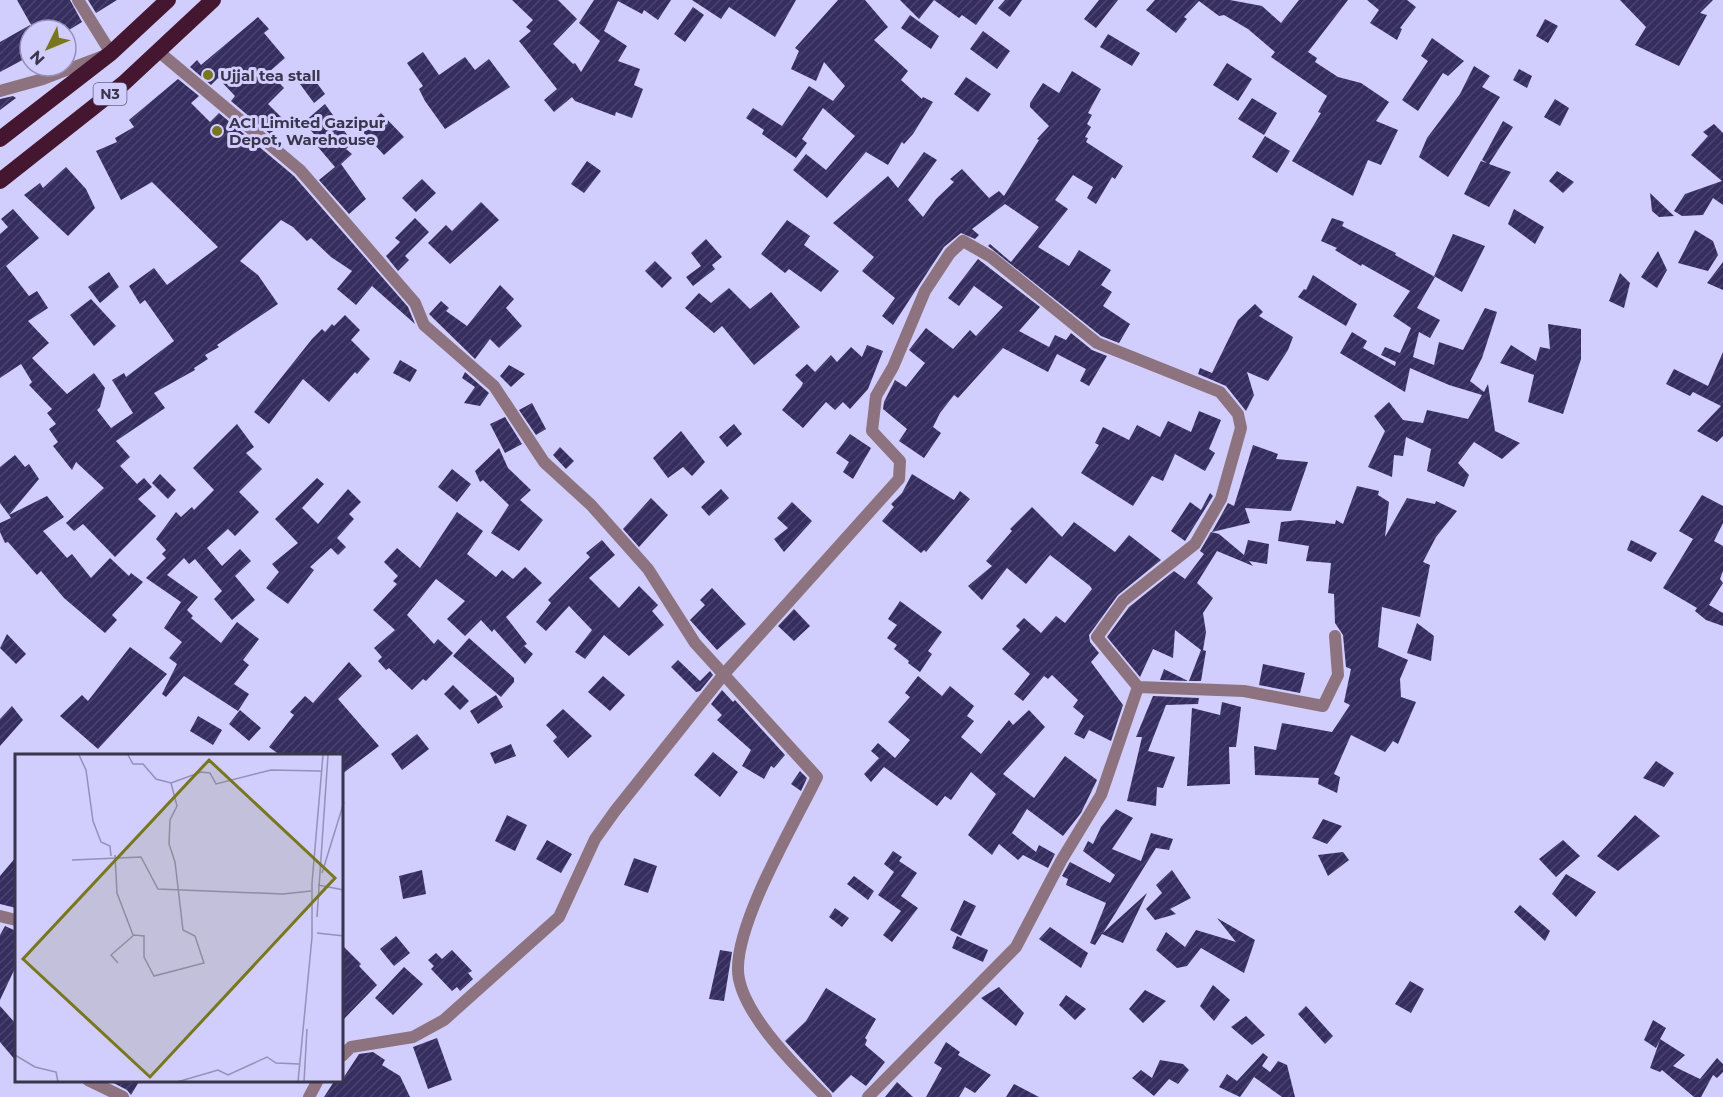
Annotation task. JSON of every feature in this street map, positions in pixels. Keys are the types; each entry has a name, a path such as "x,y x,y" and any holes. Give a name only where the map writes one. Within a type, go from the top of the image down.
{"highway":[{"name":"N3","path":"0,139 111,53 168,0"},
{"name":"N3","path":"0,181 124,83 213,0"}],"street":[{"path":"0,91 43,79 111,53 78,0"},
{"path":"158,51 300,170 416,303 424,325 494,386 544,462 591,505 648,569 695,643 817,777 762,889 744,936 738,968 743,992 777,1048 826,1097"},
{"path":"344,1054 351,1047 412,1037 444,1020 559,917 595,839 724,674 899,479 900,461 872,432 876,396 892,367 925,291 950,253 963,241 991,257 1097,343 1220,392 1238,414 1241,428 1221,499 1195,544 1123,602 1096,637 1138,687 1244,691 1323,706 1338,675 1335,636"},
{"path":"868,1097 1016,947 1061,861 1101,795 1138,687"},
{"path":"0,916 15,920"},
{"path":"92,1082 123,1097"},
{"path":"309,1097 317,1082"}],"building":[{"path":"17,0 70,0 82,22 78,24 78,18 27,18"},
{"path":"88,0 117,0 96,13"},
{"path":"512,0 558,0 577,19 553,44 573,64 575,63 581,72 600,41 579,23 594,0 671,0 658,20 644,10 642,14 618,1 604,31 627,46 618,61 640,69 634,85 643,89 632,118 616,112 615,116 575,101 572,97 554,112 544,100 557,89 519,41 531,31 526,27 533,20"},
{"path":"692,0 796,0 775,37 729,7 721,19"},
{"path":"838,0 865,0 888,27 874,40 908,71 901,80 922,99 923,97 933,102 913,134 904,144 902,142 888,165 866,152 827,198 793,170 806,154 826,170 855,136 823,108 802,139 807,143 796,158 762,134 764,130 746,118 753,108 782,126 809,86 833,101 845,86 824,62 816,81 791,69 799,51 795,48"},
{"path":"900,0 934,0 919,19"},
{"path":"934,0 994,0 976,25 962,15 959,18"},
{"path":"1005,0 1022,0 1010,17 998,8"},
{"path":"1099,0 1118,0 1096,28 1084,19"},
{"path":"1155,0 1230,0 1262,6 1281,23 1299,0 1348,0 1308,52 1317,58 1315,62 1338,77 1361,83 1389,102 1376,121 1398,130 1381,165 1368,160 1353,196 1292,161 1321,113 1318,112 1327,96 1271,57 1275,52 1248,29 1224,15 1219,16 1199,1 1184,17 1187,19 1176,33 1146,10"},
{"path":"1367,0 1407,0 1416,7 1400,28 1402,29 1397,40 1370,23 1379,10"},
{"path":"1620,0 1713,0 1700,13 1707,15 1679,66 1635,45 1646,27"},
{"path":"693,7 704,15 685,42 674,34"},
{"path":"910,15 939,36 931,49 901,28"},
{"path":"258,17 269,29 264,33 285,58 269,72 284,88 268,104 284,120 270,134 231,101 235,96 218,78 211,85 190,67 197,60 201,65"},
{"path":"1545,19 1558,26 1548,43 1536,36"},
{"path":"983,31 1010,51 997,69 970,49"},
{"path":"18,32 18,62 0,72 0,42"},
{"path":"1108,34 1140,53 1132,66 1100,47"},
{"path":"1432,38 1464,61 1448,76 1443,73 1418,111 1402,100 1428,61 1421,56"},
{"path":"423,52 439,75 465,57 475,70 489,59 510,87 445,129 425,101 419,89 423,86 407,63"},
{"path":"1227,63 1252,79 1238,101 1213,85"},
{"path":"1474,66 1490,76 1482,87 1500,97 1448,177 1419,157 1427,138 1460,94"},
{"path":"1519,69 1532,76 1527,88 1513,80"},
{"path":"308,71 325,94 314,103 297,80"},
{"path":"1072,71 1101,89 1088,113 1092,115 1087,124 1091,127 1085,137 1088,138 1086,142 1123,166 1115,179 1112,177 1096,204 1087,198 1093,187 1073,175 1055,200 1068,209 1038,247 1069,266 1079,250 1111,270 1101,285 1112,292 1103,306 1130,324 1119,343 1101,336 988,246 990,244 1011,262 1039,227 1005,204 972,229 979,235 975,239 961,233 944,247 893,325 882,316 895,298 862,271 874,257 833,223 888,176 898,188 924,152 937,160 908,200 923,217 936,199 954,182 950,179 962,169 989,198 999,191 1004,196 1039,140 1037,139 1049,126 1030,107 1030,103 1043,83 1059,93"},
{"path":"966,77 991,94 978,112 954,94"},
{"path":"178,79 199,96 191,103 210,122 219,113 294,176 408,307 415,324 372,286 356,305 337,289 352,271 331,257 311,238 307,241 293,227 281,220 240,261 258,275 278,304 217,345 219,347 205,355 208,359 194,368 195,370 154,393 165,408 116,441 130,457 120,466 137,484 144,478 152,487 138,499 156,516 115,557 83,524 74,531 66,523 104,488 76,462 72,470 53,446 58,442 49,429 56,424 47,413 52,409 29,385 32,382 21,364 0,378 0,234 8,227 1,219 13,209 39,238 6,266 29,296 37,291 48,308 28,321 49,343 32,358 67,394 94,373 105,388 97,410 111,428 133,413 112,380 124,373 126,377 174,341 145,300 140,304 129,286 154,268 167,285 218,247 152,182 121,200 96,151 117,142 115,138 134,127 129,120"},
{"path":"13,96 16,98 0,110 0,99"},
{"path":"1252,98 1277,113 1264,135 1238,119"},
{"path":"1555,99 1569,108 1560,126 1544,117"},
{"path":"325,104 353,143 346,149 352,154 341,164 366,199 349,214 319,180 335,167 318,147 322,144 304,122"},
{"path":"381,113 404,137 384,155 362,131"},
{"path":"1503,121 1513,127 1489,164 1511,172 1489,207 1464,194 1481,161 1487,163 1482,160"},
{"path":"1714,124 1723,133 1723,205 1713,198 1703,215 1682,216 1674,211 1685,194 1722,181 1691,155 1708,136 1703,132"},
{"path":"1265,136 1290,151 1277,173 1252,157"},
{"path":"587,161 601,171 584,193 571,184"},
{"path":"66,167 86,189 95,208 68,236 24,195 40,183 43,188"},
{"path":"1557,171 1574,182 1563,193 1549,181"},
{"path":"422,179 436,193 416,212 402,198"},
{"path":"1650,193 1674,216 1659,217 1652,211"},
{"path":"481,202 499,220 450,264 428,243 446,225 452,231"},
{"path":"1514,209 1544,227 1535,244 1508,224"},
{"path":"415,218 429,232 405,256 409,260 398,271 386,256 400,242 395,238"},
{"path":"1332,218 1344,222 1342,226 1396,253 1395,255 1435,277 1417,308 1440,320 1430,338 1419,332 1413,357 1434,365 1439,342 1463,350 1485,308 1497,312 1482,358 1470,381 1484,392 1488,384 1495,431 1520,443 1502,459 1474,442 1458,463 1469,475 1464,487 1427,471 1431,449 1406,437 1403,456 1394,455 1392,477 1368,467 1385,431 1374,416 1389,402 1403,420 1423,423 1427,410 1468,419 1482,395 1449,385 1410,368 1405,392 1340,353 1352,332 1367,341 1363,348 1395,366 1396,362 1381,355 1385,347 1400,353 1411,328 1393,316 1410,291 1362,264 1361,266 1335,250 1337,248 1321,241"},
{"path":"787,220 810,236 804,245 839,271 821,292 789,269 785,273 761,254"},
{"path":"1695,230 1713,241 1718,255 1708,271 1678,263"},
{"path":"1453,234 1485,246 1462,292 1434,276"},
{"path":"706,239 722,257 712,265 715,269 693,286 686,277 701,266 691,253"},
{"path":"1658,251 1667,270 1657,288 1641,277"},
{"path":"978,259 1040,307 1019,331 1049,347 1055,335 1066,340 1071,333 1092,350 1107,356 1089,386 1080,381 1086,369 1057,354 1048,372 1003,348 958,398 954,395 940,413 933,427 941,433 924,458 899,441 907,429 883,409 884,402 895,380 906,387 925,363 909,350 926,328 953,349 970,330 976,336 1003,307 974,286 959,306 948,298"},
{"path":"655,261 672,278 662,288 645,271"},
{"path":"1723,262 1723,290 1707,283"},
{"path":"109,272 119,287 100,303 88,287"},
{"path":"1620,273 1630,283 1624,308 1609,301"},
{"path":"1313,275 1357,304 1346,326 1298,297 1304,289 1306,290"},
{"path":"500,285 514,299 506,308 522,326 499,348 490,339 475,359 429,314 441,301 449,308 446,311 467,326"},
{"path":"729,288 750,309 771,292 800,327 754,365 722,326 714,333 685,308 699,293 711,303"},
{"path":"91,299 116,326 94,346 70,315"},
{"path":"1255,304 1263,312 1259,316 1293,337 1288,350 1268,381 1247,372 1254,395 1246,411 1226,386 1198,374 1200,368 1212,373 1238,320"},
{"path":"345,315 360,330 351,340 370,359 357,374 355,372 329,402 303,379 269,424 254,412 312,339 322,329 325,332 332,324 334,326"},
{"path":"1548,324 1581,329 1581,359 1563,414 1528,402 1534,375 1500,363 1511,345 1536,361 1540,347 1550,349"},
{"path":"867,345 883,351 868,389 850,409 843,402 835,410 826,402 803,428 782,410 801,387 803,383 795,375 807,364 815,372 831,355 837,362 851,347 862,357"},
{"path":"1723,352 1723,436 1717,442 1697,431 1721,406 1693,392 1690,396 1666,384 1674,369 1708,386"},
{"path":"400,360 417,370 410,382 393,373"},
{"path":"509,365 525,374 511,387 500,376"},
{"path":"465,372 489,393 480,406 464,403 475,387 462,378"},
{"path":"532,403 546,429 536,435 519,410"},
{"path":"1199,411 1221,420 1209,449 1215,453 1205,471 1175,454 1163,481 1152,476 1133,506 1081,473 1099,445 1095,443 1103,427 1129,440 1137,425 1160,437 1168,421 1191,432"},
{"path":"505,417 522,444 505,453 490,424"},
{"path":"237,424 254,447 246,453 262,469 239,492 259,512 235,536 228,529 207,548 222,566 240,549 251,561 235,576 255,600 232,620 214,599 222,591 195,559 189,564 184,558 167,575 198,597 187,610 193,616 191,618 221,643 237,622 259,639 243,660 249,665 234,684 249,694 238,711 184,676 166,697 162,694 177,664 169,658 182,642 164,628 181,602 146,578 166,558 162,554 166,550 156,539 176,512 181,517 192,507 194,510 214,490 193,468"},
{"path":"734,424 742,434 727,447 719,437"},
{"path":"681,431 705,462 692,476 683,467 668,478 653,458"},
{"path":"850,434 871,448 853,479 843,472 849,462 836,453"},
{"path":"1253,445 1278,454 1276,459 1308,462 1291,511 1245,508 1250,523 1212,532 1228,503 1234,506"},
{"path":"560,447 574,461 566,469 553,455"},
{"path":"499,448 508,468 531,490 520,500 543,520 519,551 491,533 509,505 483,480 480,482 475,471"},
{"path":"15,455 25,467 29,464 39,479 9,515 0,503 0,467"},
{"path":"452,469 471,484 457,502 438,487"},
{"path":"160,474 176,490 168,499 152,483"},
{"path":"912,474 954,500 960,491 970,499 926,552 924,550 921,553 882,521 894,507 891,504 902,493"},
{"path":"317,478 324,484 302,508 318,524 348,489 361,502 349,514 354,519 337,538 346,547 338,555 331,548 310,567 314,570 288,604 266,588 279,572 272,564 298,543 275,519"},
{"path":"1357,486 1379,491 1378,495 1389,502 1385,537 1407,498 1435,504 1436,501 1457,511 1436,537 1423,562 1430,565 1420,617 1382,607 1378,647 1408,660 1400,679 1401,697 1416,702 1398,744 1393,741 1385,752 1351,735 1334,774 1340,777 1337,793 1318,784 1319,778 1255,775 1254,746 1276,750 1282,723 1332,732 1350,705 1344,702 1351,669 1346,667 1343,635 1335,623 1334,594 1328,593 1331,563 1306,561 1309,546 1278,541 1281,522 1299,520 1335,524 1336,520 1343,524"},
{"path":"721,489 729,498 709,516 701,507"},
{"path":"1210,493 1213,496 1185,541 1171,531 1190,502 1201,510"},
{"path":"1702,495 1723,506 1723,523 1714,541 1723,546 1723,571 1720,579 1723,583 1709,605 1723,613 1723,626 1706,620 1695,611 1697,608 1663,588 1693,539 1679,531"},
{"path":"47,496 64,517 43,531 67,558 72,554 91,578 110,558 129,576 131,573 143,582 112,615 117,620 105,633 64,598 41,571 37,575 8,542 5,543 0,532 0,523 11,518 9,515"},
{"path":"651,498 668,515 639,547 623,529"},
{"path":"792,502 812,521 784,552 774,539 788,528 777,518"},
{"path":"1032,507 1062,537 1074,522 1115,552 1129,535 1161,560 1118,595 1089,635 1090,642 1099,653 1091,662 1123,705 1111,741 1089,730 1084,739 1074,734 1084,716 1073,707 1078,700 1052,675 1048,679 1044,676 1023,701 1014,694 1030,674 1002,649 1020,630 1016,626 1024,618 1041,633 1056,616 1065,623 1092,589 1090,586 1050,555 1026,584 1007,568 982,600 968,586 992,566 986,561 1012,531 1010,529"},
{"path":"457,512 483,531 467,554 496,577 502,570 513,579 525,567 542,583 506,617 527,644 524,646 533,654 525,664 494,629 492,632 481,620 465,636 447,619 465,601 436,579 407,615 434,644 438,639 453,653 426,681 423,679 412,690 389,668 386,670 378,661 382,657 374,648 395,630 373,610 397,584 393,581 398,576 384,562 397,548 420,568"},
{"path":"1211,532 1219,534 1244,555 1248,540 1269,544 1267,564 1249,561 1253,566 1217,551 1197,583 1213,598 1203,613 1206,632 1203,650 1206,651 1201,681 1189,681 1201,650 1175,630 1173,658 1153,649 1140,677 1107,637 1129,607 1174,571 1185,579 1204,554 1200,551"},
{"path":"602,540 615,555 589,578 619,608 639,586 658,605 652,611 664,625 629,656 604,635 585,659 575,652 592,630 569,606 546,631 536,622 551,603 548,600 590,557 586,553"},
{"path":"1631,540 1657,553 1651,562 1627,550"},
{"path":"712,588 746,624 717,650 690,620 705,605 700,600"},
{"path":"900,601 942,632 928,651 932,654 920,672 894,649 897,645 887,638 897,625 888,619"},
{"path":"794,609 810,626 794,641 778,626"},
{"path":"1417,623 1434,636 1431,661 1407,653"},
{"path":"7,634 26,654 16,664 0,648"},
{"path":"469,638 514,678 514,682 501,697 453,656"},
{"path":"130,647 167,674 98,749 60,716 82,695 88,701"},
{"path":"678,660 700,681 710,671 713,675 700,691 696,692 671,667"},
{"path":"349,662 362,676 338,699 379,746 344,772 344,754 279,754 269,747 294,715 290,712 305,696 313,703"},
{"path":"1263,664 1305,673 1300,693 1259,685"},
{"path":"1164,669 1188,681 1160,680"},
{"path":"603,676 625,695 610,711 588,692"},
{"path":"918,676 942,696 950,686 974,706 967,716 974,721 961,737 981,754 1009,720 1013,725 1029,710 1045,727 1003,774 1034,798 1065,756 1097,780 1081,813 1063,836 1027,809 1012,833 1036,852 1039,845 1055,854 1048,868 1023,855 1018,860 999,844 992,855 968,835 996,794 971,772 951,800 945,796 937,806 884,767 871,782 864,774 879,758 871,751 878,743 895,758 910,740 888,722 910,697 905,693"},
{"path":"453,685 469,701 460,710 444,694"},
{"path":"722,690 733,702 735,700 785,755 774,768 771,766 764,779 742,766 751,750 717,720 722,715 711,704"},
{"path":"496,695 503,707 478,724 470,711"},
{"path":"1153,696 1199,698 1198,704 1166,705 1148,751 1175,757 1163,788 1157,787 1156,806 1127,801 1142,737 1136,737"},
{"path":"1222,702 1241,707 1236,747 1229,747 1230,784 1187,786 1192,708 1220,715"},
{"path":"12,706 23,720 0,746 0,719"},
{"path":"563,709 592,736 568,758 553,741 557,737 546,725"},
{"path":"240,710 261,728 249,741 229,724"},
{"path":"198,716 222,730 213,745 190,731"},
{"path":"417,734 429,749 402,770 391,754"},
{"path":"511,744 516,756 495,764 490,753"},
{"path":"713,752 738,772 720,797 694,775"},
{"path":"1656,761 1674,773 1664,787 1643,778"},
{"path":"800,771 807,778 801,791 791,784"},
{"path":"1116,809 1133,818 1112,849 1141,861 1151,833 1173,839 1169,850 1156,848 1103,933 1147,893 1123,943 1102,934 1095,945 1090,943 1106,903 1066,885 1068,879 1062,876 1070,862 1110,883 1115,875 1083,851 1088,841 1093,844 1101,827"},
{"path":"507,815 527,825 515,851 495,841"},
{"path":"1635,815 1660,836 1618,871 1597,856"},
{"path":"1323,819 1342,826 1327,844 1312,838"},
{"path":"547,840 572,854 561,873 536,859"},
{"path":"1563,840 1580,856 1556,877 1539,859"},
{"path":"893,851 902,857 899,861 917,873 901,896 918,908 892,942 883,935 901,911 878,895 894,872 884,864"},
{"path":"1343,852 1349,860 1328,876 1318,855"},
{"path":"15,858 15,908 0,904 0,876"},
{"path":"634,858 657,866 648,893 624,885"},
{"path":"422,870 426,894 403,899 399,876"},
{"path":"1172,870 1191,898 1170,909 1176,914 1155,920 1146,909 1162,893 1156,885"},
{"path":"1566,874 1596,892 1576,917 1552,894"},
{"path":"854,876 874,891 868,900 847,884"},
{"path":"964,900 976,906 961,936 950,930"},
{"path":"1520,905 1550,931 1545,941 1514,912"},
{"path":"835,908 849,918 842,927 829,917"},
{"path":"1217,918 1255,940 1244,973 1201,948 1187,966 1177,968 1156,950 1166,932 1185,947 1196,930 1236,942"},
{"path":"5,926 15,931 15,968 0,1000 0,935"},
{"path":"1050,927 1088,953 1081,968 1039,939"},
{"path":"396,936 410,953 394,966 380,949"},
{"path":"957,936 988,950 983,962 952,948"},
{"path":"344,947 361,964 359,966 377,985 344,1019"},
{"path":"452,950 472,971 468,973 473,979 460,991 457,987 452,991 431,969 434,966 428,960 436,953 442,959"},
{"path":"720,950 732,952 724,1001 709,999"},
{"path":"404,967 423,984 393,1015 375,998"},
{"path":"1410,981 1424,989 1411,1013 1395,1004"},
{"path":"1213,985 1230,1000 1214,1021 1200,1006"},
{"path":"999,987 1024,1013 1016,1026 981,998"},
{"path":"826,988 876,1019 865,1038 867,1040 865,1045 885,1062 866,1086 851,1075 833,1093 785,1041 806,1021"},
{"path":"1145,990 1166,1001 1143,1023 1129,1009"},
{"path":"1066,995 1086,1009 1075,1020 1059,1005"},
{"path":"0,1006 15,1023 15,1060 0,1042"},
{"path":"1306,1006 1333,1036 1325,1044 1298,1014"},
{"path":"1246,1016 1265,1035 1252,1045 1231,1027"},
{"path":"1653,1020 1666,1028 1660,1039 1685,1055 1673,1066 1700,1079 1717,1058 1723,1064 1723,1072 1717,1078 1713,1075 1701,1097 1694,1097 1662,1070 1660,1072 1650,1068 1660,1040 1656,1048 1644,1040"},
{"path":"437,1038 452,1080 428,1089 413,1047"},
{"path":"946,1042 960,1052 958,1055 991,1075 975,1093 965,1087 959,1097 926,1097 942,1068 934,1063"},
{"path":"373,1052 385,1060 382,1065 400,1076 410,1097 324,1097 334,1082 344,1082 344,1077 359,1054"},
{"path":"1263,1053 1268,1057 1262,1066 1270,1072 1278,1061 1287,1065 1295,1097 1282,1097 1254,1077 1240,1097 1219,1087 1227,1074 1237,1081"},
{"path":"1160,1060 1183,1064 1189,1070 1178,1084 1169,1079 1154,1096 1132,1078 1141,1070 1152,1078"},
{"path":"112,1082 139,1082 131,1095 127,1090"},
{"path":"897,1082 913,1097 885,1097"},
{"path":"1014,1084 1039,1097 1006,1097"}],"place":[{"name":"Ujjal tea stall","path":"208,75"},
{"name":"ACI Limited Gazipur Depot, Warehouse","path":"217,131"}]}
